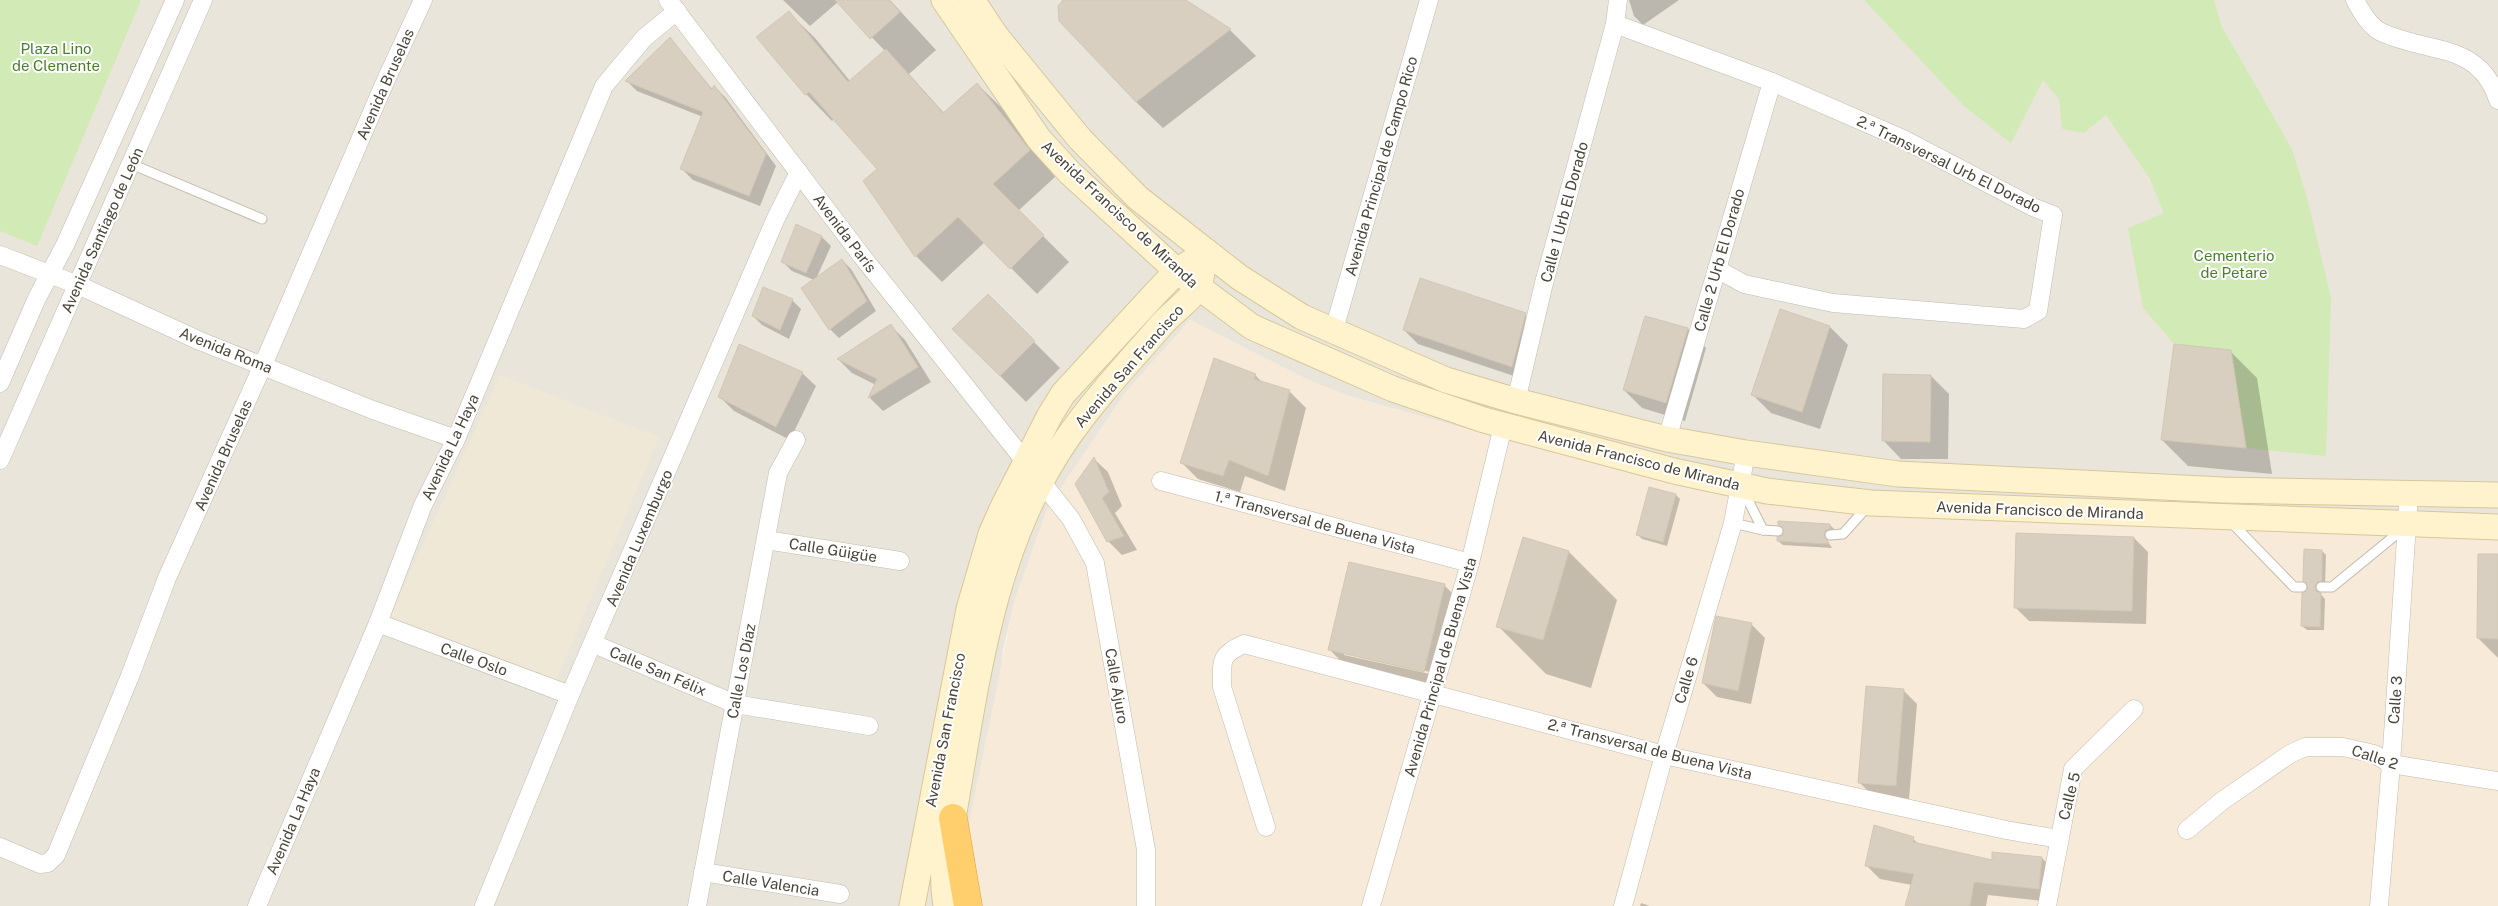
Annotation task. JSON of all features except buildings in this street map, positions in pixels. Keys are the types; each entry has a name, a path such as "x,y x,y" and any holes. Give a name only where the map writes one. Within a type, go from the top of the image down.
{"highway":[{"path":"953,818 968,906"}],"main road":[{"name":"Avenida Francisco de Miranda","path":"944,0 1039,139 1070,172 1178,271 1252,327 1289,345 1393,389 1504,426 1674,471 1803,496 1871,503 2498,527"},
{"name":"Avenida Francisco de Miranda","path":"972,0 996,36 1080,139 1138,198 1239,277 1302,317 1333,333 1446,380 1667,439 1746,453 1898,474 2223,490 2498,495"},
{"name":"Avenida San Francisco","path":"912,906 969,609 991,534 1025,463 1063,394 1111,340 1178,271 1208,252"},
{"path":"1198,288 1208,252"},
{"name":"Avenida San Francisco","path":"946,906 942,868 947,838 953,818 969,724 994,599 1007,563 1041,482 1066,440 1097,399 1172,312 1198,288"}],"street":[{"name":"Avenida Santiago de León","path":"0,383 49,274 65,245 175,0"},
{"name":"Avenida Santiago de León","path":"0,460 203,0"},
{"name":"Avenida Bruselas","path":"0,847 40,864 48,863 56,855 130,676 168,578 263,365 385,82 423,0"},
{"name":"Avenida Principal de Campo Rico","path":"1333,333 1429,0"},
{"name":"Calle 1 Urb El Dorado","path":"1516,400 1544,282 1615,24 1618,0"},
{"path":"2355,0 2365,17 2380,32 2460,56 2477,65 2488,78 2498,100"},
{"name":"Avenida París","path":"673,6 799,172 1041,482"},
{"name":"Avenida La Haya","path":"257,906 378,623 423,505 456,438 604,86 673,6"},
{"name":"2.ª Transversal Urb El Dorado","path":"1615,24 1772,82 1903,138 2033,207 2053,215 2038,311 2024,319 1833,303 1744,284 1717,269"},
{"name":"Calle 2 Urb El Dorado","path":"1667,439 1772,82"},
{"name":"Avenida Luxemburgo","path":"484,906 570,695 594,644 776,218 799,172"},
{"name":"Avenida Roma","path":"0,255 78,285 200,341 373,410 456,438"},
{"name":"Avenida Principal de Buena Vista","path":"1371,906 1470,563 1504,426"},
{"name":"Calle Los Díaz","path":"697,906 778,472 796,440"},
{"name":"Calle 6","path":"1622,906 1664,755 1733,523 1746,453"},
{"name":"1.ª Transversal de Buena Vista","path":"1161,481 1470,563"},
{"name":"Calle Ajuro","path":"1041,482 1071,519 1095,563 1146,850 1146,906"},
{"name":"Calle 3","path":"2379,906 2391,764 2409,494"},
{"name":"Calle Güigüe","path":"766,540 900,561"},
{"name":"Calle Oslo","path":"378,623 570,695"},
{"name":"Calle San Félix","path":"594,644 735,704 869,726"},
{"name":"2.ª Transversal de Buena Vista","path":"1266,827 1222,687 1222,662 1229,651 1244,644 1664,755 1997,828 2059,839"},
{"name":"Calle 5","path":"2047,906 2072,769 2134,709"},
{"name":"Calle 2","path":"2187,830 2229,796 2290,754 2305,747 2343,747 2374,754 2391,764 2498,781"},
{"name":"Calle Valencia","path":"703,872 840,894"}],"lane":[{"path":"131,164 262,219"},
{"path":"1741,485 1763,530"},
{"path":"1830,535 1843,534 1871,503"},
{"path":"2227,517 2294,587 2302,587"},
{"path":"1733,523 1763,530 1778,531"},
{"path":"2321,587 2332,587 2407,525"}],"shaded area":[{"path":"0,0 2498,0 2498,537 2236,528 1637,473 1541,450 1349,396 1308,380 1190,320 1125,393 1048,507 1036,540 1014,603 1003,650 979,906 0,906"},
{"path":"1190,320 1308,380 1349,396 1541,450 1691,484 2498,537 2498,906 979,906 968,827 1014,603 1036,540 1048,507 1125,393"},
{"path":"500,375 659,437 556,681 390,617"}],"green space":[{"name":"Plaza Lino de Clemente","path":"0,0 141,0 37,246 0,231"},
{"name":"Cementerio de Petare","path":"1864,0 2214,0 2221,25 2292,149 2308,201 2331,298 2326,456 2247,448 2231,351 2174,344 2143,308 2128,228 2164,213 2150,179 2106,115 2084,133 2062,129 2059,99 2043,80 2011,143 1964,106"}]}
